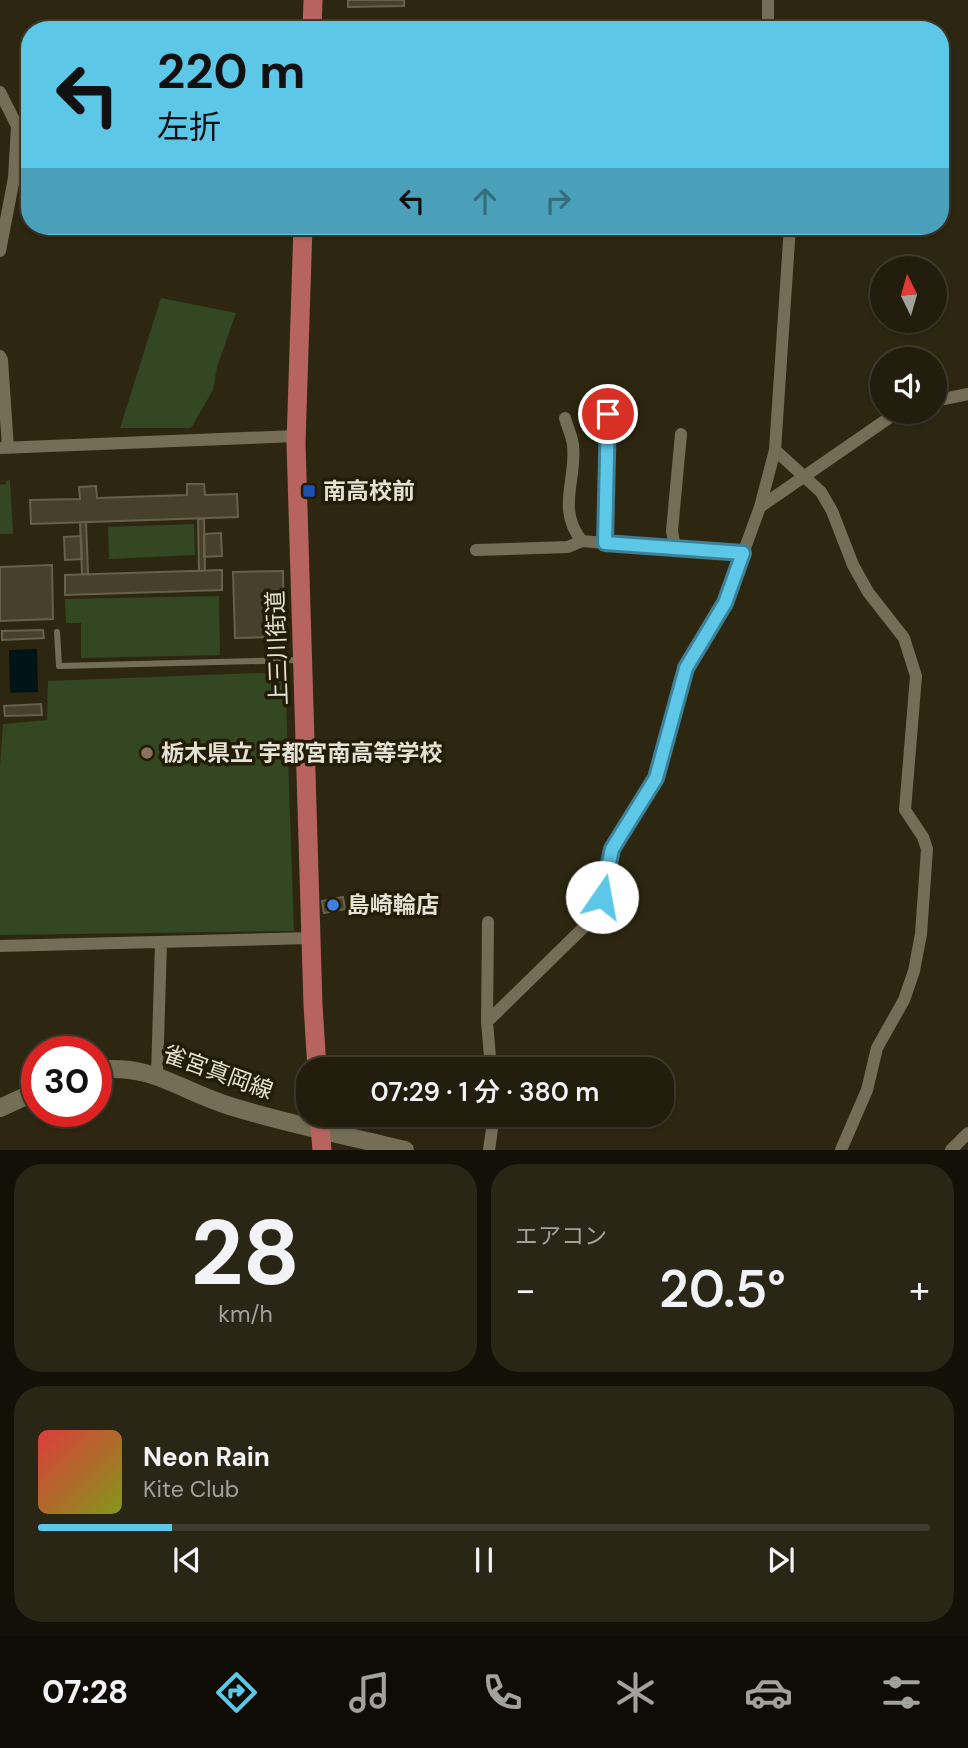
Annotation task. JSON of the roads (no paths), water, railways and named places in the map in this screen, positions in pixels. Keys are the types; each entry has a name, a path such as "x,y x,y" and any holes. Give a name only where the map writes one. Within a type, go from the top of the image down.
{"main road":[{"path":"312,21 313,0"},
{"name":"上三川街道","path":"303,235 296,436 316,1057"},
{"name":"雀宮真岡線","path":"112,1070 136,1070 157,1075 232,1107 296,1118"},
{"path":"0,1108 21,1098"},
{"path":"320,1127 322,1150"},
{"name":"雀宮真岡線","path":"335,1127 405,1150"}],"street":[{"path":"768,0 768,21"},
{"path":"0,92 21,122"},
{"path":"0,251 21,138"},
{"path":"487,1021 584,927 602,897 612,849 656,778 686,668 725,603 760,507 775,450 789,235"},
{"path":"0,356 4,448 296,436"},
{"path":"947,398 968,394"},
{"path":"605,543 608,414"},
{"path":"565,418 573,444 568,513 574,532 582,541"},
{"path":"760,507 880,424"},
{"path":"676,548 672,531 681,434"},
{"path":"775,450 806,475 821,492 832,511 853,565 869,592 904,638 916,676 905,810 923,837 927,849 921,934 914,971 904,1000 877,1048 867,1090 841,1150"},
{"path":"476,550 568,547 582,541 743,553"},
{"path":"488,922 487,1021 490,1057"},
{"path":"0,946 311,939"},
{"path":"157,1075 161,943"},
{"path":"489,1150 492,1127"},
{"path":"951,1150 968,1133"}],"lane":[{"path":"57,632 59,666 302,660"}],"place":[{"name":"南高校前","path":"309,491"},
{"name":"栃木県立 宇都宮南高等学校","path":"147,753"},
{"name":"島崎輪店","path":"333,905"}]}
